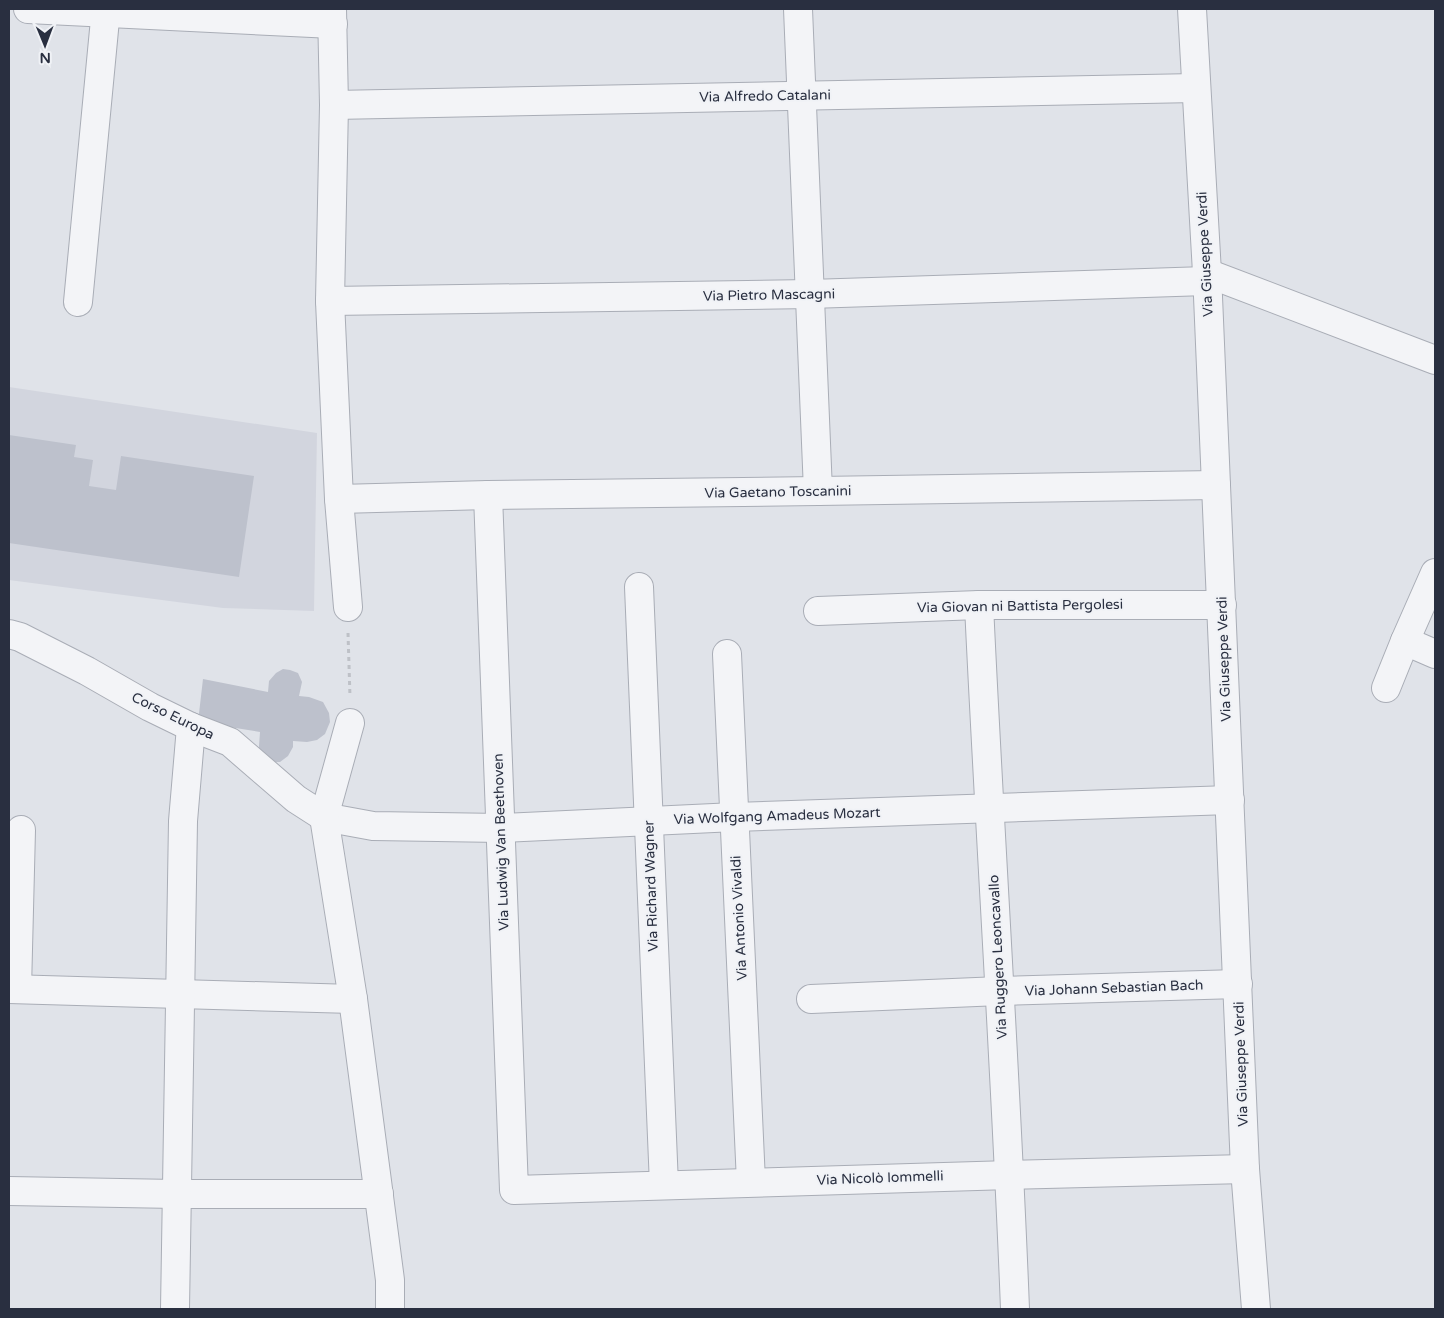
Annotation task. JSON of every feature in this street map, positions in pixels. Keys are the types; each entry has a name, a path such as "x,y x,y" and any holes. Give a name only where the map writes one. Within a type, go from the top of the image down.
{"street":[{"path":"28,9 333,16 334,105 330,300 339,499 348,607"},
{"path":"798,9 818,492"},
{"name":"Via Giuseppe Verdi","path":"1192,9 1207,277 1246,1169 1256,1309"},
{"path":"78,302 106,11"},
{"name":"Via Alfredo Catalani","path":"334,105 1196,88"},
{"path":"1207,277 1435,360"},
{"name":"Via Pietro Mascagni","path":"330,300 810,294 1207,277"},
{"name":"Via Gaetano Toscanini","path":"339,499 1216,484"},
{"name":"Via Ludwig Van Beethoven","path":"488,495 514,1190"},
{"path":"1386,688 1435,573"},
{"name":"Via Richard Wagner","path":"639,587 664,1185"},
{"name":"Via Giovan ni Battista Pergolesi","path":"818,611 979,605 1222,605"},
{"name":"Via Ruggero Leoncavallo","path":"979,605 1016,1309"},
{"name":"Corso Europa","path":"9,634 20,637 87,671 191,727 230,742 296,799 324,816"},
{"path":"1405,641 1435,654"},
{"name":"Via Antonio Vivaldi","path":"728,654 751,1182"},
{"path":"350,723 324,816 353,1000 379,1194 390,1280 390,1309"},
{"path":"175,1309 184,821 191,727"},
{"name":"Via Wolfgang Amadeus Mozart","path":"324,816 373,826 501,828 735,817 1230,800"},
{"path":"21,830 13,989 353,1000"},
{"name":"Via Johann Sebastian Bach","path":"811,1000 1000,991 1238,984"},
{"name":"Via Nicolò Iommelli","path":"514,1190 1246,1169"},
{"path":"9,1191 176,1194 379,1194"}],"path":[{"path":"348,607 350,723"}],"shaded area":[{"path":"9,387 317,433 314,611 223,608 9,580"}],"building":[{"path":"9,435 76,445 74,457 93,460 89,486 116,490 121,456 254,476 239,577 9,543"},
{"path":"283,669 298,673 302,682 299,696 323,702 329,713 330,722 325,734 317,740 307,742 293,741 293,747 288,756 280,762 269,762 259,753 260,732 198,722 203,679 268,692 269,681 276,673"}]}
